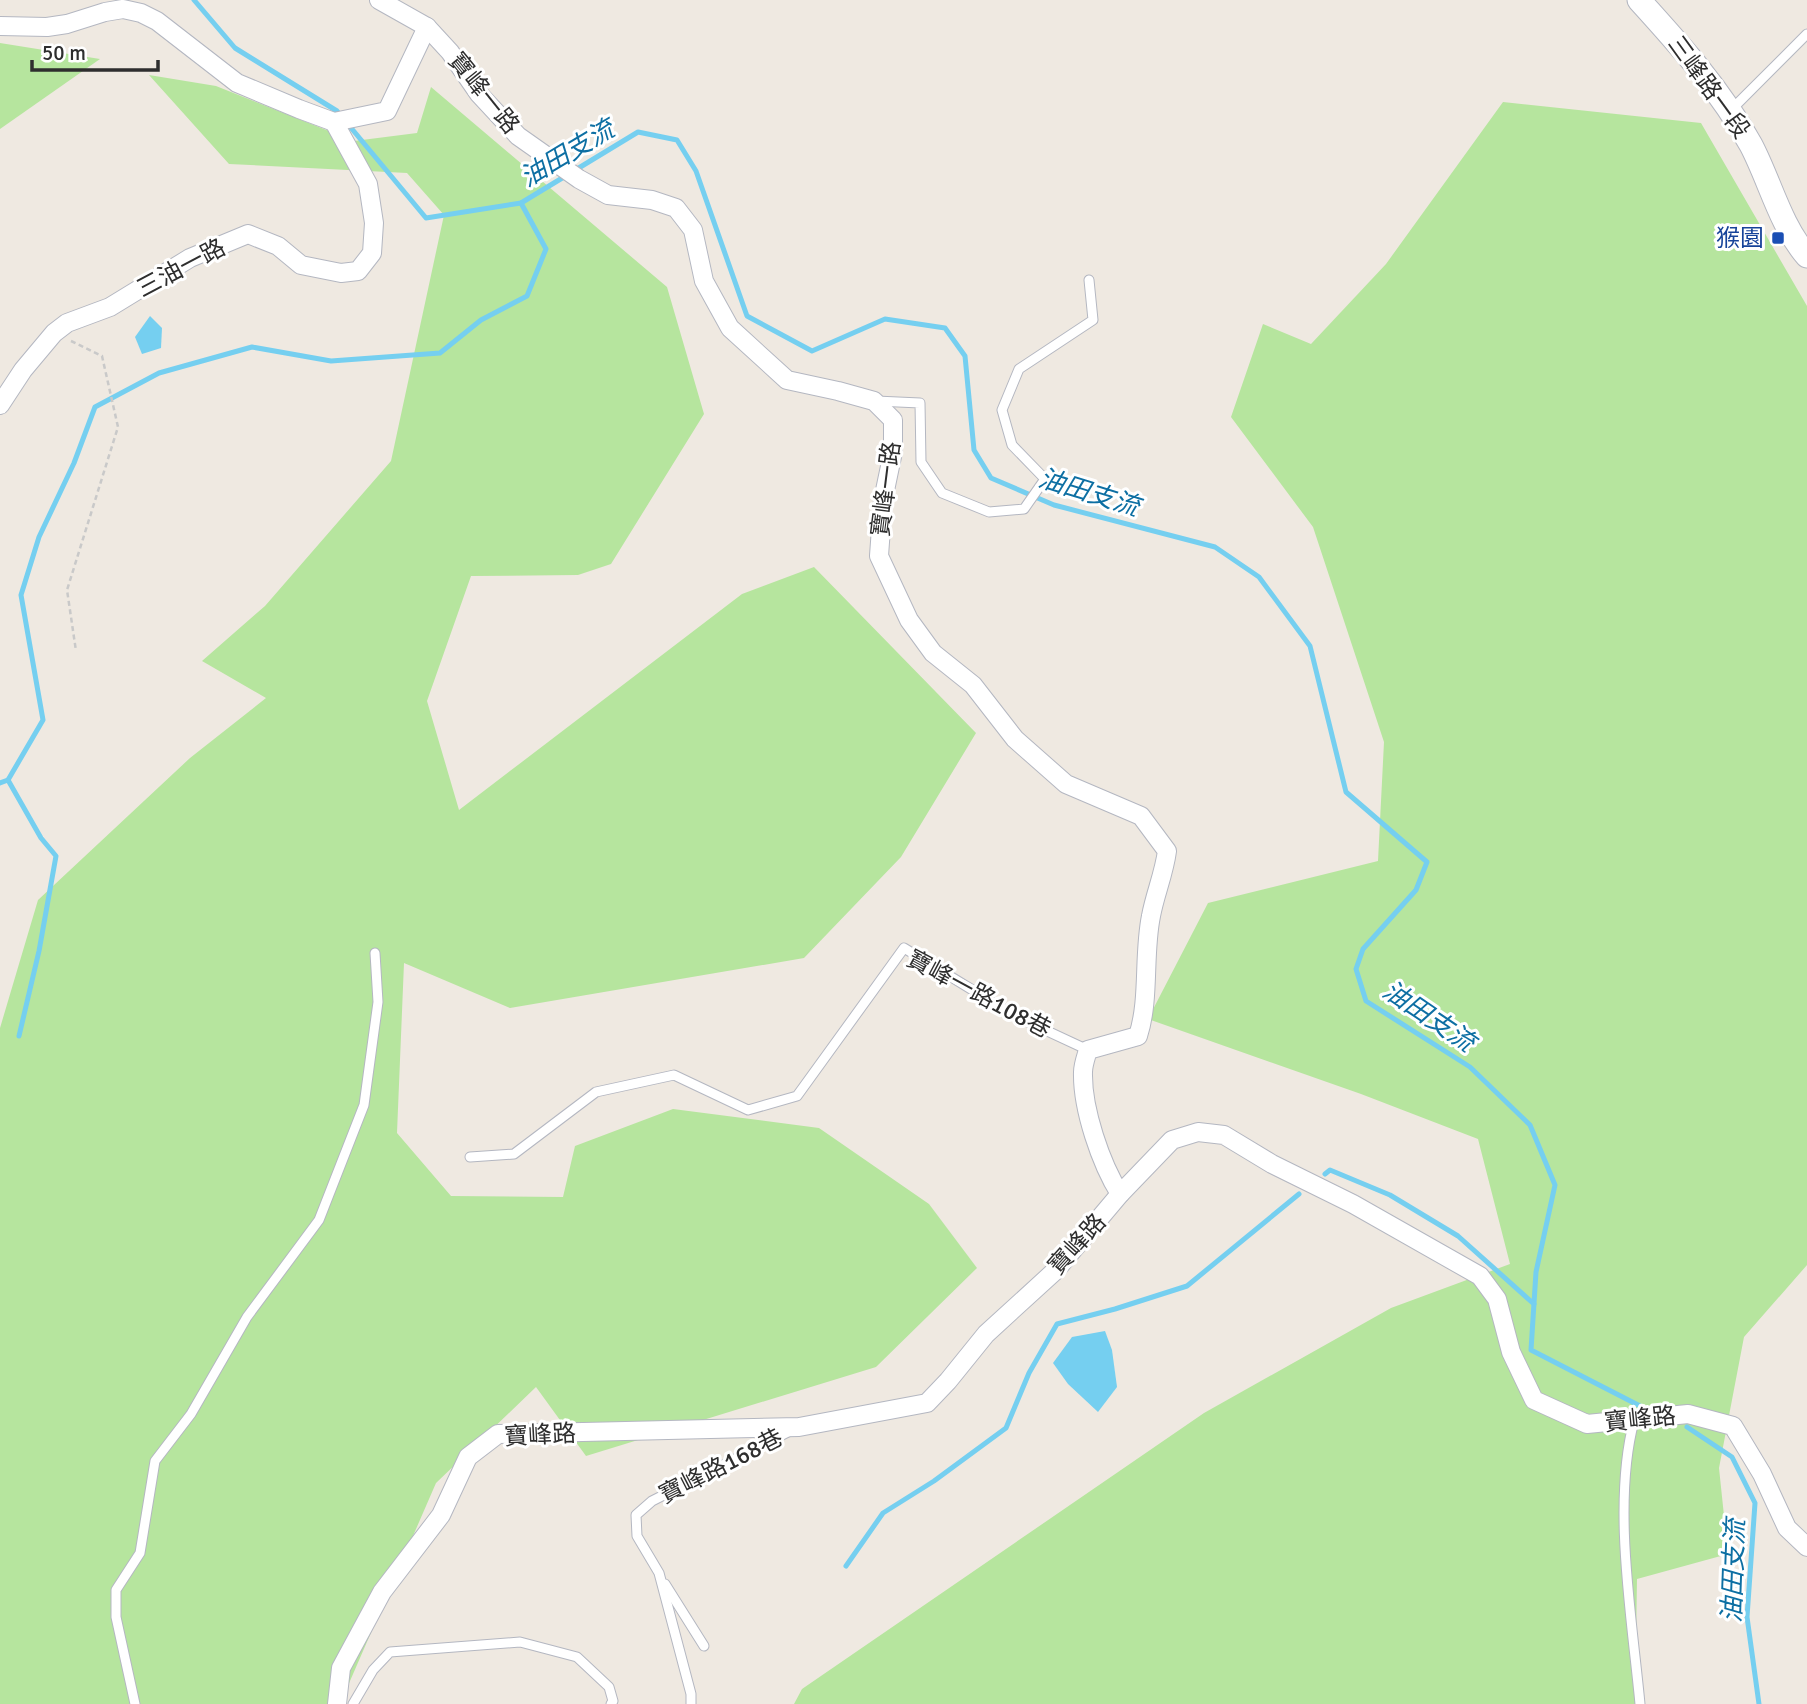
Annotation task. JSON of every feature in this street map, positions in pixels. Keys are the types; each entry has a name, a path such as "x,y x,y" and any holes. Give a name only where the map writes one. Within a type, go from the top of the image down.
{"street":[{"name":"寶峰一路","path":"379,0 427,27 450,52 479,93 518,136 579,179 608,195 652,200 676,208 693,230 704,281 730,328 787,380 874,401 893,420 893,452 883,500 878,556 909,620 933,653 973,685 1014,739 1066,784 1141,816 1167,851 1151,915 1145,961 1144,1019 1138,1036 1088,1050"},
{"name":"三峰路一段","path":"1639,0 1689,54 1731,110 1751,146 1787,227 1807,256"},
{"path":"0,26 47,27 123,9 141,13 157,21 237,83 334,121 387,111 427,27"},
{"name":"三油一路","path":"0,405 23,370 54,333 67,323 110,307 190,258 248,234 278,246 301,265 341,273 358,271 372,253 374,223 368,184 334,121"},
{"path":"1088,1050 1083,1071 1088,1110 1108,1175 1120,1194"},
{"name":"寶峰路","path":"337,1704 341,1668 382,1592 441,1515 468,1457 498,1434 799,1427 927,1404 986,1334 1056,1269 1120,1194 1172,1140 1198,1132 1224,1135 1272,1164 1353,1204 1480,1276 1497,1299 1511,1352 1534,1400 1587,1424 1688,1414 1733,1426 1762,1474 1787,1528 1807,1547"}],"lane":[{"path":"1731,110 1807,34"},
{"path":"874,401 920,403 921,462 943,493 989,512 1024,509 1045,479 1012,445 1002,410 1018,369 1093,320 1089,280"},
{"name":"寶峰一路108巷","path":"470,1157 514,1154 596,1092 674,1075 748,1110 797,1096 904,948 1015,1016 1088,1050"},
{"path":"135,1704 116,1617 116,1590 140,1553 155,1461 191,1415 247,1317 319,1220 365,1105 378,1002 375,953"},
{"path":"1634,1421 1626,1451 1625,1548 1640,1704"},
{"name":"寶峰路168巷","path":"691,1704 691,1694 659,1573 637,1536 636,1515 652,1501 799,1427"},
{"path":"659,1573 704,1646"},
{"path":"352,1704 373,1670 390,1652 520,1642 577,1657 610,1687 613,1701 611,1704"}],"path":[{"path":"54,333 102,356 118,427 67,590 76,651"}],"green space":[{"path":"0,43 100,59 0,129"},
{"path":"149,75 216,86 354,141 417,133 431,87 667,287 704,414 611,564 578,575 471,576 427,701 459,810 742,594 814,567 976,733 901,857 804,958 510,1008 404,963 397,1133 451,1196 563,1197 575,1146 673,1109 819,1128 929,1204 977,1268 876,1367 586,1456 536,1387 436,1483 340,1704 0,1704 0,1028 38,900 190,758 266,698 202,661 265,606 391,461 444,215 407,173 229,164"},
{"path":"1503,102 1701,123 1807,306 1807,1265 1744,1337 1719,1468 1728,1554 1637,1579 1635,1704 794,1704 802,1689 1204,1413 1391,1308 1510,1264 1478,1139 1361,1094 1148,1019 1208,903 1378,861 1384,742 1313,527 1231,417 1263,324 1311,344 1386,264"}],"water":[{"path":"150,316 162,328 161,348 142,354 135,337"},
{"path":"1105,1331 1112,1350 1117,1387 1098,1412 1068,1384 1053,1363 1072,1337"}],"waterway":[{"name":"油田支流","path":"194,0 235,48 341,116"},
{"name":"油田支流","path":"347,123 426,218 521,203 638,132 677,140 696,171 747,316 812,351 885,319 945,328 965,356 974,450 991,478 1054,505 1215,547 1259,577 1310,646 1346,792 1427,862 1416,890 1363,949 1356,969 1366,1001 1470,1067 1530,1125 1555,1185 1536,1272 1531,1350 1642,1407"},
{"path":"0,783 8,780 43,720 21,595 39,537 74,463 95,407 159,373 252,347 331,361 440,353 481,320 527,296 546,249 521,203"},
{"path":"8,780 41,838 56,856 39,951 19,1036"},
{"path":"1325,1174 1330,1170 1390,1195 1458,1236 1534,1304"},
{"path":"846,1566 883,1513 934,1481 1006,1428 1029,1373 1057,1324 1187,1286 1299,1194"},
{"name":"油田支流","path":"1687,1427 1732,1457 1755,1503 1747,1617 1759,1704"}],"place":[{"name":"猴園","path":"1778,238"}]}
